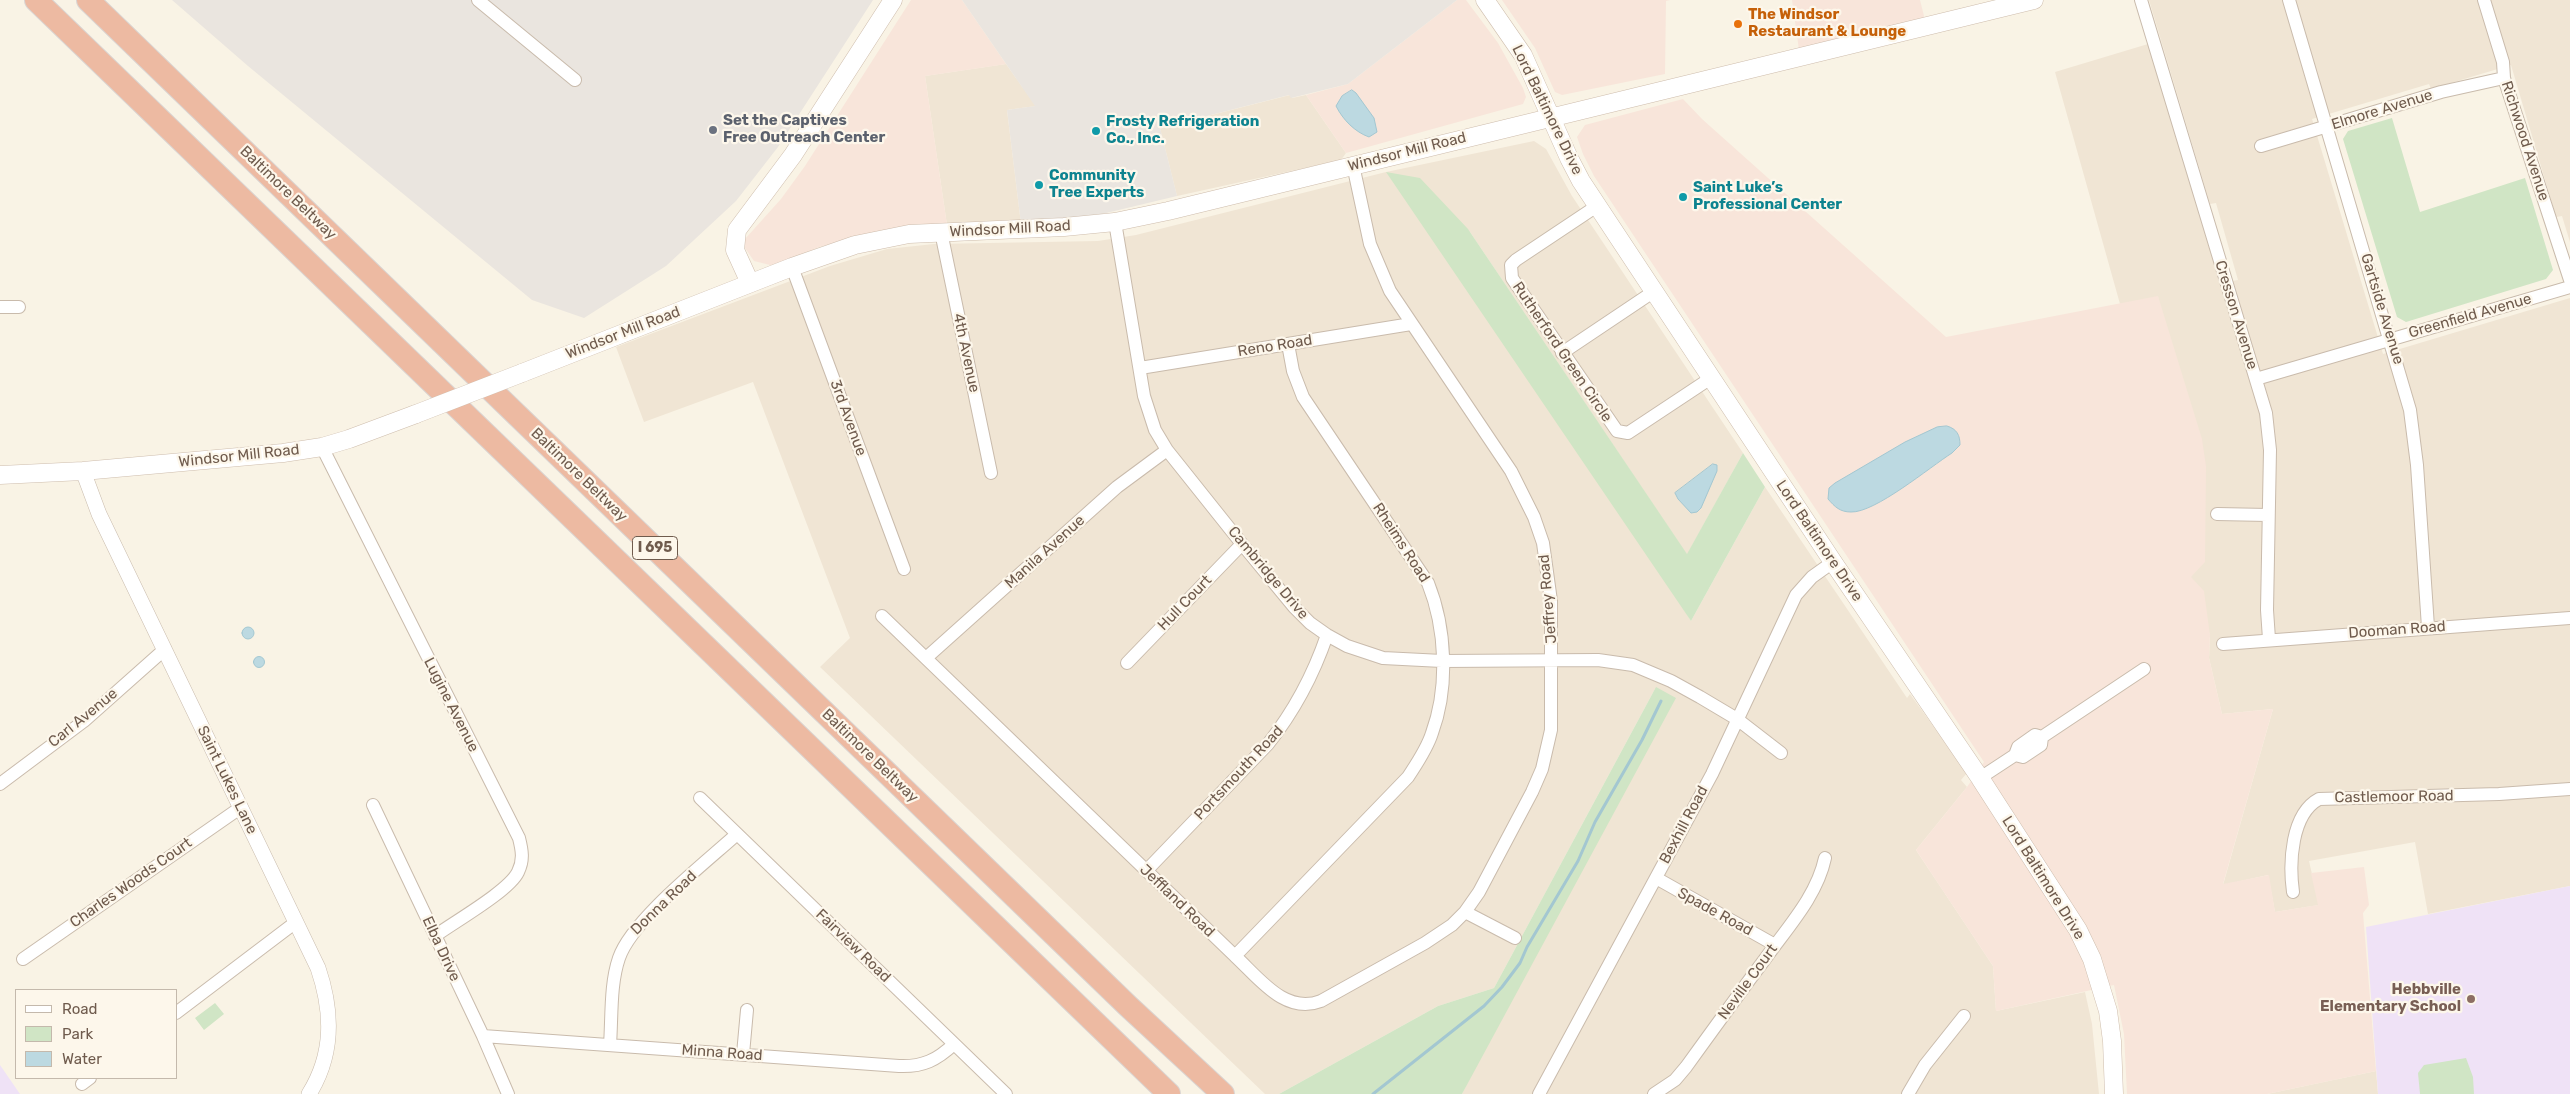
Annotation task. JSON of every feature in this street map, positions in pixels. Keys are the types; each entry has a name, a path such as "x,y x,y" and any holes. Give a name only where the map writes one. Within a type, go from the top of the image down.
{"highway":[{"name":"I 695","path":"36,0 1169,1094"},
{"name":"Baltimore Beltway","path":"88,0 1128,1006 1223,1094"}],"main road":[{"path":"750,283 735,250 737,230 793,155 893,0"},
{"name":"Lord Baltimore Drive","path":"1485,0 1523,55 1569,158 1597,206 2064,906 2092,959 2108,1011 2112,1041 2114,1094"},
{"name":"Windsor Mill Road","path":"0,475 83,471 228,459 322,447 374,431 750,283 855,244 886,237 941,232 1115,222 1168,211 2034,0"}],"street":[{"path":"478,0 575,80"},
{"name":"Cresson Avenue","path":"2141,0 2256,379 2269,431 2267,610 2269,639"},
{"name":"Gartside Avenue","path":"2289,0 2404,384 2414,433 2428,628"},
{"name":"Richwood Avenue","path":"2484,0 2503,62 2504,78 2570,280"},
{"name":"Elmore Avenue","path":"2261,146 2441,92 2504,78"},
{"name":"Jeffrey Road","path":"1353,165 1370,244 1390,291 1511,471 1534,517 1543,543 1548,570 1553,662 1551,730 1542,769 1479,892 1465,912"},
{"name":"Rutherford Green Circle","path":"1597,206 1516,260 1511,265 1512,278 1612,425 1623,433 1628,433 1711,378"},
{"name":"Cambridge Drive","path":"1115,222 1149,415 1168,450 1242,544 1294,607 1327,635 1364,653 1383,658 1442,661 1553,662 1598,660 1633,665 1671,681 1737,719 1781,753"},
{"name":"4th Avenue","path":"941,232 991,473"},
{"name":"3rd Avenue","path":"792,267 904,568"},
{"name":"Greenfield Avenue","path":"2256,379 2570,287"},
{"path":"1562,353 1653,292"},
{"path":"0,307 18,307"},
{"name":"Reno Road","path":"1140,368 1411,324"},
{"name":"Rheims Road","path":"1235,956 1412,770 1432,735 1439,711 1442,661 1439,618 1428,583 1303,397 1292,371 1288,344"},
{"name":"Lugine Avenue","path":"322,447 519,838 522,850 519,871 511,882 435,936"},
{"name":"Manila Avenue","path":"926,658 1117,487 1168,450"},
{"name":"Saint Lukes Lane","path":"83,471 95,506 318,968 326,991 330,1014 325,1061 309,1094"},
{"path":"2217,514 2268,515"},
{"name":"Hull Court","path":"1127,663 1242,544"},
{"name":"Bexhill Road","path":"1539,1094 1712,774 1796,595 1802,586 1833,562"},
{"name":"Jeffland Road","path":"882,616 1235,956 1282,998 1300,1005 1311,1005 1425,943 1452,925 1465,912"},
{"name":"Dooman Road","path":"2223,644 2269,639 2570,618"},
{"name":"Portsmouth Road","path":"1146,871 1284,724 1308,684 1327,635"},
{"name":"Carl Avenue","path":"0,784 84,721 164,649"},
{"path":"1980,778 2015,755 2018,747 2036,735 2042,737 2144,669"},
{"name":"Castlemoor Road","path":"2293,892 2292,866 2298,829 2307,808 2320,799 2490,795 2570,789"},
{"name":"Fairview Road","path":"700,798 1006,1094"},
{"name":"Elba Drive","path":"373,805 483,1036 508,1094"},
{"name":"Charles Woods Court","path":"23,959 240,808"},
{"name":"Donna Road","path":"610,1045 616,974 619,958 630,934 736,834"},
{"name":"Neville Court","path":"1654,1094 1675,1080 1686,1067 1775,945 1809,898 1822,871 1825,858"},
{"name":"Spade Road","path":"1656,878 1775,945"},
{"path":"1465,912 1515,938"},
{"path":"178,1011 296,922"},
{"path":"742,1054 747,1010"},
{"path":"1908,1094 1925,1065 1964,1016"},
{"name":"Minna Road","path":"483,1036 914,1066 934,1060 954,1044"}],"shaded area":[{"path":"172,0 873,0 778,147 736,201 666,266 584,318 532,300 248,66"},
{"path":"911,0 962,0 1006,64 925,76 947,225 876,232 819,247 774,266 754,261 745,248 745,239 781,199 805,166"},
{"path":"962,0 1457,0 1348,84 1291,98 1289,95 1160,128 1177,196 1102,214 1021,224 1007,110 1035,106"},
{"path":"1457,0 1466,0 1498,43 1523,88 1526,97 1523,104 1346,153 1306,95 1348,84"},
{"path":"1502,0 1670,0 1666,1 1665,74 1562,95 1555,92 1535,48"},
{"path":"1792,0 1920,0 1925,20 1799,50"},
{"path":"2149,0 2570,0 2570,242 2562,216 2556,217 2511,65 2431,89 2429,84 2312,119 2383,354 2570,298 2570,886 2428,914 2415,842 2309,861 2319,905 2275,912 2268,875 2223,885 2273,709 2222,714 2209,658 2210,635 2190,577 2158,297 2120,304 2055,72 2148,44 2220,283 2238,280 2216,203 2210,204"},
{"path":"1006,64 1036,106 1007,110 1021,224 947,225 925,76"},
{"path":"1290,95 1292,98 1306,95 1346,153 1341,160 1177,196 1160,128"},
{"path":"1683,99 1702,119 1946,337 2158,296 2202,439 2206,466 2205,562 2191,577 2204,591 2210,635 2209,658 2222,714 2273,709 2223,884 2269,875 2275,912 2318,905 2311,873 2364,867 2369,905 2363,913 2376,1071 2267,1094 2127,1094 2124,1034 2114,985 1996,1011 1993,966 1916,850 1967,787 1984,762 1594,176 1577,137 1585,125"},
{"path":"1534,141 1546,149 1572,196 1743,453 1687,555 1468,229 1691,621 1765,487 1907,698 1910,694 1967,773 1961,780 1967,787 1916,850 1993,966 1996,1011 2085,992 2092,1024 2099,1094 1462,1094 1656,687 1494,988 1438,1006 1279,1094 1265,1094 820,667 850,638 753,382 644,422 616,347 830,266 887,249 934,244 1098,241 1136,235 1386,172"},
{"name":"Hebbville Elementary School","path":"2570,886 2570,1094 2378,1094 2366,927"},
{"path":"0,1065 20,1094 0,1094"},
{"path":"2376,1071 2378,1094 2267,1094"}],"green space":[{"path":"2392,118 2420,212 2525,178 2553,270 2546,279 2406,322 2397,317 2343,139 2348,131"},
{"path":"1386,172 1420,178 1468,229 1687,554 1743,453 1765,487 1691,621"},
{"path":"1656,687 1676,698 1462,1094 1279,1094 1438,1006 1494,988"},
{"path":"215,1003 224,1014 204,1030 195,1018"},
{"path":"2466,1058 2473,1077 2474,1094 2420,1094 2418,1073 2424,1065"}],"water":[{"path":"1352,90 1374,118 1377,132 1369,137 1350,125 1336,106 1342,96"},
{"path":"1947,426 1957,433 1960,445 1952,453 1888,497 1874,505 1851,512 1838,508 1828,499 1829,488 1835,483 1905,442 1937,427"},
{"path":"1713,464 1717,465 1717,471 1701,508 1697,512 1691,513 1675,493"},
{"path":"246,627 250,627 254,633 250,639 246,639 242,635 242,631"},
{"path":"259,656 265,662 259,668 253,662"}],"waterway":[{"path":"1373,1094 1484,1006 1502,987 1520,963 1527,947 1578,861 1595,822 1642,740 1661,701"}],"place":[{"name":"The Windsor Restaurant & Lounge","path":"1738,24"},
{"name":"Set the Captives Free Outreach Center","path":"713,130"},
{"name":"Frosty Refrigeration Co., Inc.","path":"1096,131"},
{"name":"Community Tree Experts","path":"1039,185"},
{"name":"Saint Luke’s Professional Center","path":"1683,197"},
{"name":"Hebbville Elementary School","path":"2471,999"}]}
